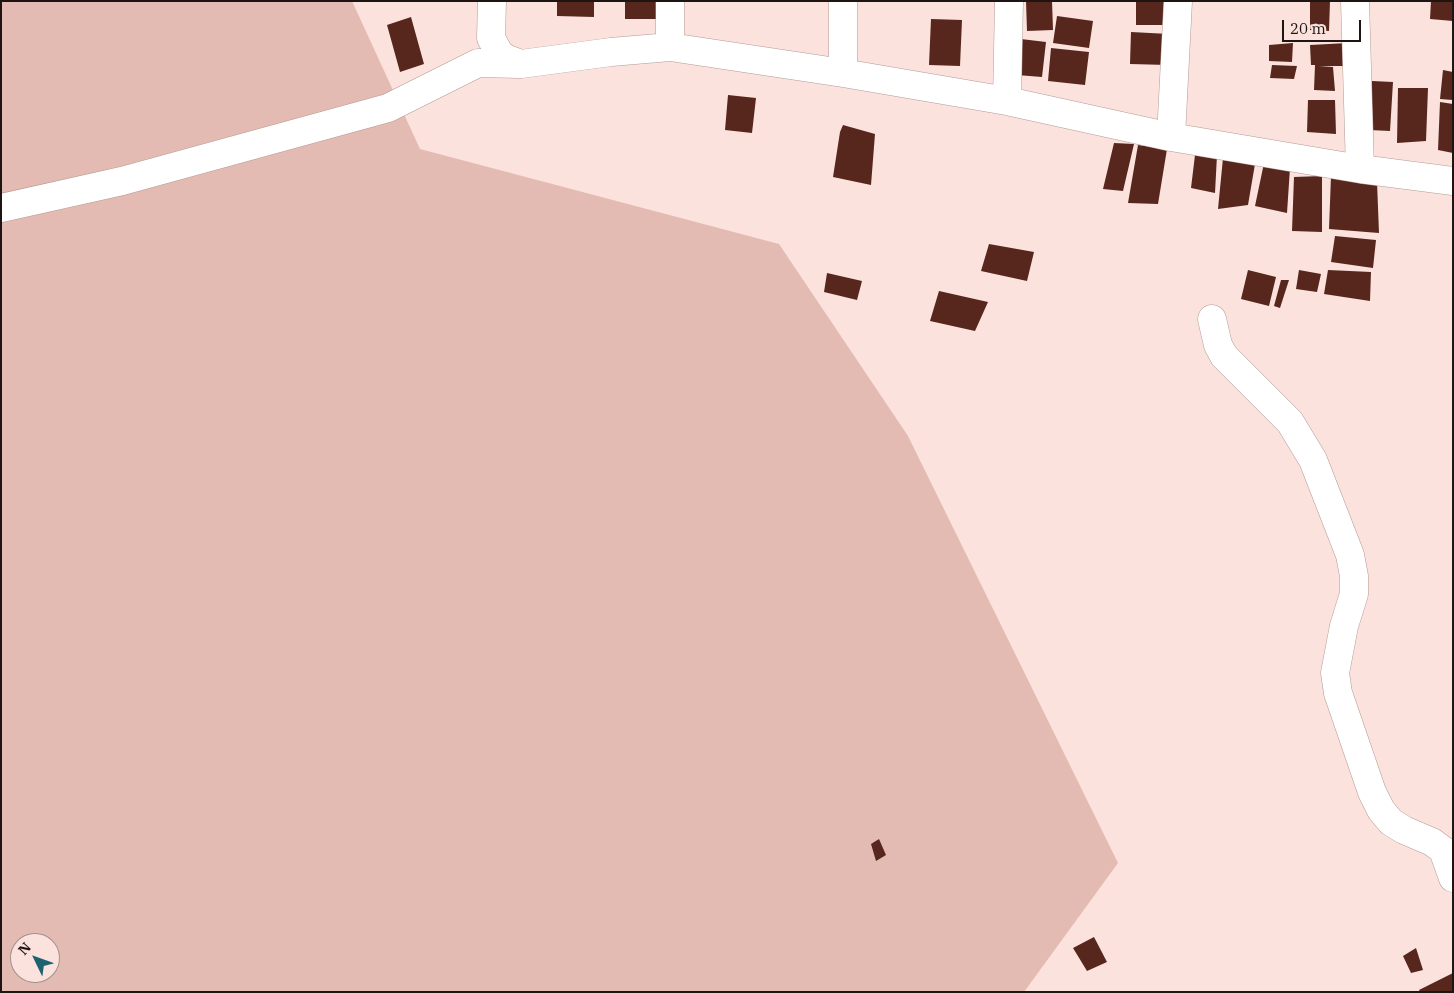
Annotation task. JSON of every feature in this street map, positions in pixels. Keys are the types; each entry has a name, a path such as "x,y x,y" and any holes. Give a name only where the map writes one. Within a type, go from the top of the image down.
{"street":[{"path":"492,1 491,38 498,53 521,64"},
{"path":"670,1 670,47"},
{"path":"843,1 843,73"},
{"path":"1007,101 1009,1"},
{"path":"1171,137 1178,1"},
{"path":"1356,1 1360,169"},
{"path":"1,208 122,181 388,108 478,64 521,64 612,52 670,47 843,73 1007,101 1171,137 1360,169 1453,181"},
{"path":"1212,318 1218,345 1224,356 1290,422 1314,460 1350,555 1354,576 1354,594 1344,626 1335,674 1338,693 1372,792 1381,810 1391,822 1432,842 1443,850 1453,878"}],"shaded area":[{"path":"1,1 352,1 420,149 779,244 908,436 1118,863 1024,992 1,992"}],"building":[{"path":"557,1 594,1 594,17 557,16"},
{"path":"625,1 661,1 660,19 625,19"},
{"path":"1026,1 1052,1 1053,30 1027,31"},
{"path":"1136,1 1168,2 1168,25 1136,25"},
{"path":"1310,1 1330,1 1329,31 1310,30"},
{"path":"1431,1 1453,1 1453,21 1430,19"},
{"path":"1057,16 1093,21 1089,48 1053,43"},
{"path":"411,17 424,64 400,72 387,25"},
{"path":"931,19 962,20 960,66 929,65"},
{"path":"1131,32 1169,34 1168,65 1130,64"},
{"path":"1021,39 1046,42 1042,77 1017,75"},
{"path":"1293,43 1292,62 1269,61 1269,45"},
{"path":"1348,43 1351,66 1319,66 1333,67 1335,91 1314,90 1315,65 1311,65 1310,45"},
{"path":"1051,48 1089,52 1085,85 1048,81"},
{"path":"1272,65 1297,66 1294,79 1270,78"},
{"path":"1443,70 1453,72 1453,100 1440,99"},
{"path":"1372,81 1393,82 1390,131 1369,130"},
{"path":"1398,88 1428,88 1426,141 1397,143"},
{"path":"728,95 756,98 752,133 725,130"},
{"path":"1308,100 1335,100 1336,134 1307,132"},
{"path":"1440,102 1453,104 1453,153 1438,150"},
{"path":"843,125 875,134 871,185 833,177 840,132"},
{"path":"1114,143 1134,144 1123,191 1103,189"},
{"path":"1138,145 1167,149 1158,204 1128,203"},
{"path":"1195,155 1217,155 1215,193 1191,188"},
{"path":"1223,158 1255,164 1248,205 1218,209"},
{"path":"1264,163 1290,168 1287,213 1255,206"},
{"path":"1322,176 1322,232 1292,231 1294,177"},
{"path":"1331,176 1377,182 1379,233 1329,229"},
{"path":"1335,236 1376,240 1373,268 1331,262"},
{"path":"989,244 1034,252 1027,281 981,271"},
{"path":"1248,270 1276,277 1269,306 1241,299"},
{"path":"1299,270 1321,274 1317,292 1296,289"},
{"path":"1328,270 1371,272 1370,301 1324,294"},
{"path":"827,273 862,281 857,300 824,292"},
{"path":"1281,280 1289,280 1280,308 1274,306"},
{"path":"939,291 988,302 975,331 930,321"},
{"path":"879,839 886,855 876,861 871,844"},
{"path":"1094,937 1107,962 1087,971 1073,948"},
{"path":"1416,948 1423,970 1411,973 1403,956"},
{"path":"1453,973 1453,992 1420,992 1419,990"}]}
